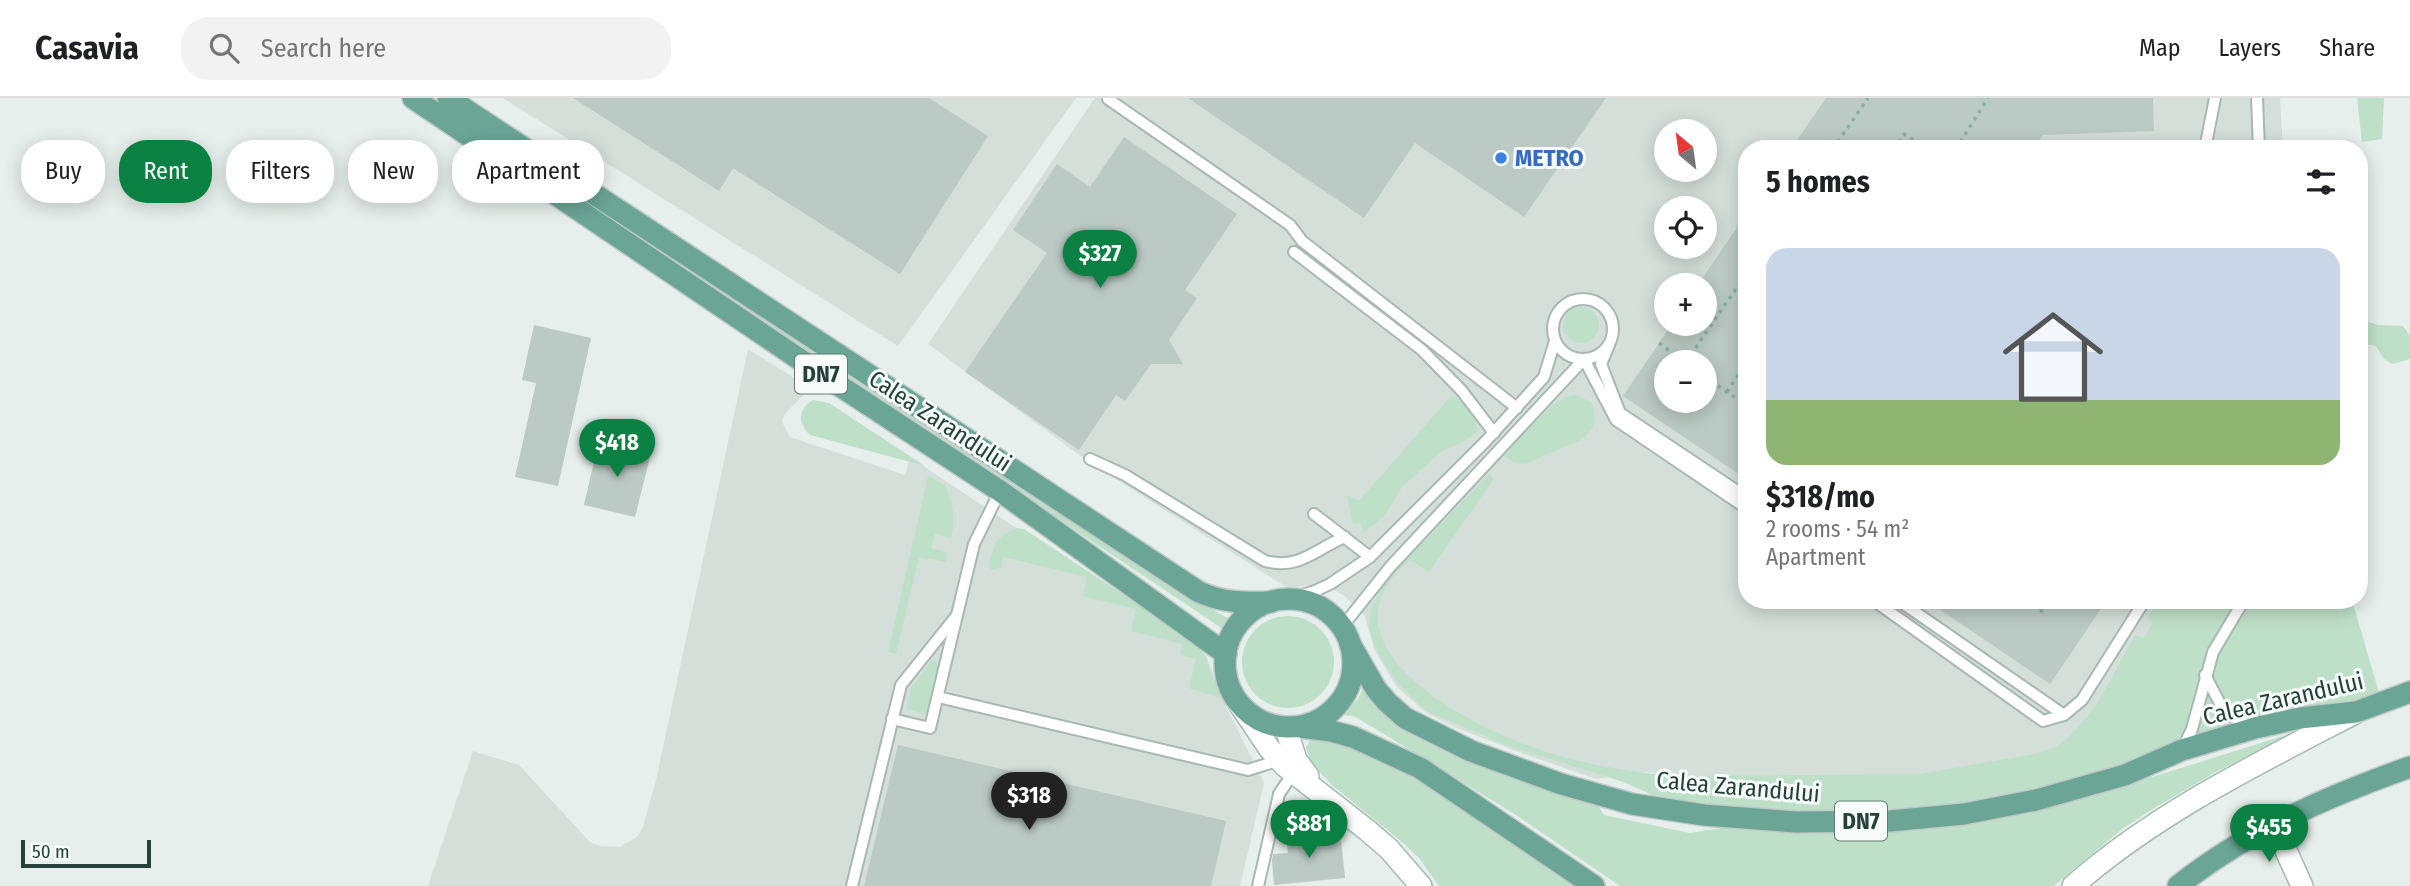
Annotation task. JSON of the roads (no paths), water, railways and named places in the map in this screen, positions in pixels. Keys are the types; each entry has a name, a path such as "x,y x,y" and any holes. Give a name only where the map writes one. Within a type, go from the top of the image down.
{"main road":[{"name":"Calea Zarandului","path":"412,98 1000,491 1226,654"},
{"name":"Calea Zarandului","path":"448,98 1199,592 1234,603 1310,603 1328,612 1346,636 1370,680 1387,702 1405,718 1471,751 1560,784 1632,804 1704,815 1796,822 1890,821 1964,814 2036,800 2125,775 2182,750 2255,728 2300,718 2357,712 2410,692"},
{"path":"1280,601 1254,610 1239,623 1230,637 1226,654 1228,681 1240,705 1286,766 1389,849 1422,886"},
{"path":"1292,727 1323,717 1343,698 1353,663 1346,636"},
{"path":"1240,705 1256,719 1353,737 1420,768 1594,886"},
{"path":"2073,886 2131,839 2174,811 2252,766 2357,712"},
{"path":"1292,727 1296,760 1306,775 1333,803"},
{"path":"2178,886 2226,852 2274,824 2361,784 2410,766"},
{"path":"2274,824 2302,886"}],"lane":[{"path":"2207,140 2215,98"},
{"path":"2257,98 2259,140"},
{"path":"1108,99 1290,225 1302,241 1517,408"},
{"path":"1294,252 1422,350 1462,391 1494,433"},
{"path":"1280,601 1315,591 1370,556 1494,433 1544,377 1555,341 1552,327 1558,311 1571,301 1588,299 1609,312 1614,329 1601,365 1620,413 1738,493"},
{"path":"1555,341 1570,356 1584,359"},
{"path":"1346,636 1372,587 1409,546 1584,359 1602,352 1609,345"},
{"path":"1584,359 1616,420 1738,503"},
{"path":"1090,459 1125,475 1265,561 1276,564 1296,563 1345,537"},
{"path":"892,719 930,728 974,544 1000,491"},
{"path":"1314,514 1370,556"},
{"path":"1886,609 2043,721 2064,715 2082,700 2139,609"},
{"path":"1911,609 2064,715"},
{"path":"2182,750 2192,729 2213,652 2239,609"},
{"path":"852,886 901,685 957,615"},
{"path":"2205,675 2225,713 2255,728"},
{"path":"938,697 1248,770 1286,766 1258,886"}],"place":[{"name":"METRO","path":"1501,158"}]}
